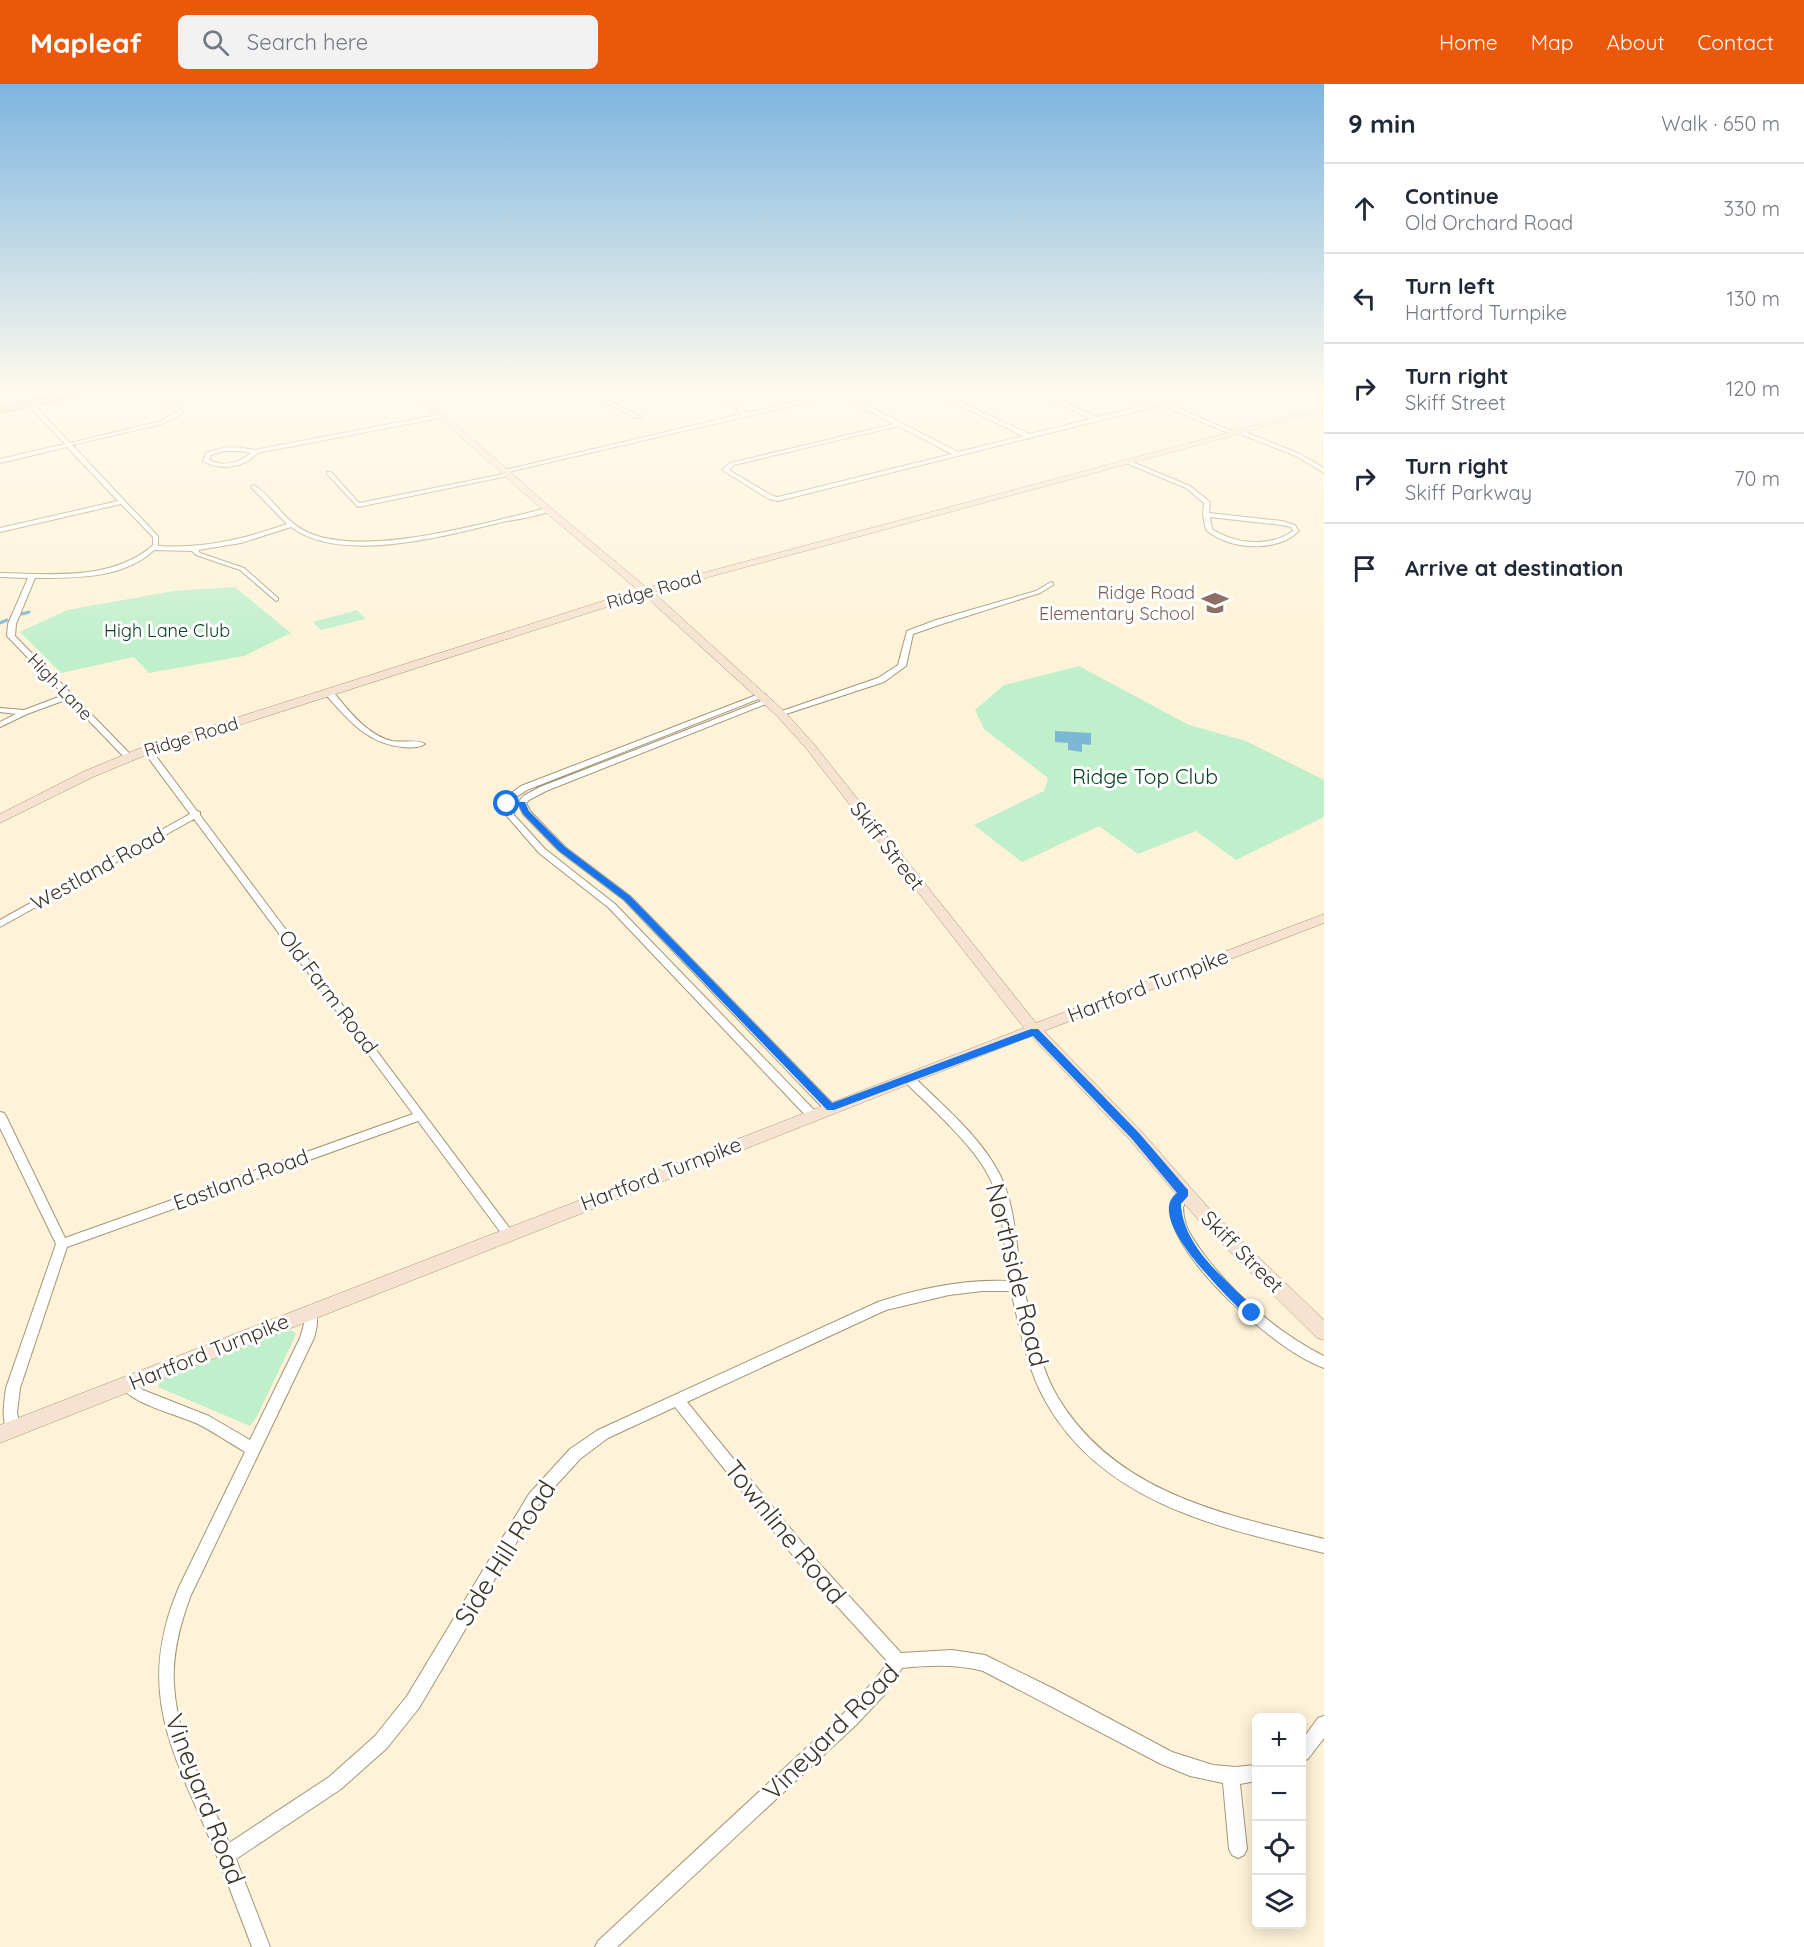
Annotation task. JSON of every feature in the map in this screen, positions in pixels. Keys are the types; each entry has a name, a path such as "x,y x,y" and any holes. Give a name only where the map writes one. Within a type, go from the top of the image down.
{"main road":[{"name":"Skiff Street","path":"515,480 645,591 780,713 816,754 997,987 1034,1031 1128,1127 1185,1193 1248,1260 1324,1332"},
{"name":"Ridge Road","path":"0,819 147,750 330,694 645,591 1061,480"},
{"name":"Hartford Turnpike","path":"6,1431 812,1115 1324,918"}],"street":[{"path":"0,575 32,576 109,570 141,559 154,548 156,537 100,480"},
{"path":"335,480 358,505 475,480"},
{"path":"741,480 771,498 778,499 854,480"},
{"path":"1171,480 1195,490 1207,502 1206,515 1209,530 1233,541 1268,542 1291,535 1296,531 1292,525 1279,522 1206,515"},
{"path":"254,487 291,525 317,538 358,544 397,541 548,510"},
{"path":"0,530 121,502"},
{"path":"154,548 195,550 236,543 291,525"},
{"path":"195,550 198,554 242,569 276,599"},
{"name":"High Lane","path":"32,576 12,624 11,636 129,757"},
{"path":"780,713 881,680 902,666 910,633 1038,592 1051,584"},
{"path":"0,636 11,636"},
{"path":"330,694 374,738 394,745 421,744"},
{"path":"0,725 25,712 68,696"},
{"path":"765,699 635,749 524,788 509,798 507,804 510,815 542,851 562,870 601,896 812,1115"},
{"path":"0,710 25,712"},
{"path":"507,804 522,803 526,798 543,789 635,749"},
{"name":"Old Farm Road","path":"147,750 197,814 508,1234"},
{"path":"522,803 525,812 562,849 618,890 655,926 830,1108"},
{"name":"Westland Road","path":"0,924 197,814"},
{"path":"601,896 618,890"},
{"path":"637,934 655,926"},
{"name":"Northside Road","path":"908,1078 972,1144 994,1175 1003,1206 1016,1286 1032,1351 1053,1401 1070,1427 1096,1456 1135,1484 1176,1505 1221,1520 1324,1546"},
{"path":"0,1116 62,1244 14,1388 6,1431"},
{"name":"Eastland Road","path":"62,1244 420,1116"},
{"path":"1185,1193 1178,1198 1175,1204 1176,1217 1182,1234 1200,1259 1252,1313 1275,1333 1324,1362"},
{"name":"Side Hill Road","path":"226,1855 335,1783 381,1742 413,1702 513,1531 551,1477 603,1434 883,1306 915,1296 961,1287 994,1284 1016,1286"},
{"name":"Vineyard Road","path":"261,1947 192,1774 174,1722 166,1688 167,1651 171,1626 184,1592 307,1338 311,1324 309,1312"},
{"path":"127,1384 138,1394 204,1420 254,1450"},
{"name":"Townline Road","path":"677,1400 808,1561 897,1661"},
{"name":"Vineyard Road","path":"604,1947 850,1719 880,1686 897,1661 934,1656 985,1663 1152,1751 1196,1769 1231,1777 1252,1774"},
{"path":"1306,1748 1324,1724"},
{"path":"1231,1777 1238,1849"}],"green space":[{"name":"High Lane Club","path":"235,587 291,633 244,656 149,673 134,657 61,673 20,632 67,610 174,591"},
{"path":"357,610 366,619 321,630 313,622"},
{"name":"Ridge Top Club","path":"1079,666 1189,725 1246,741 1324,780 1324,817 1236,860 1196,831 1138,854 1099,826 1022,862 974,825 1044,791 1048,778 984,729 975,710 1004,685"},
{"path":"289,1329 296,1333 295,1337 250,1426 158,1387 161,1380"}],"water":[{"path":"1055,731 1091,733 1091,745 1082,744 1082,752 1068,750 1068,743 1055,742"}],"waterway":[{"path":"22,614 29,612"},
{"path":"0,623 7,620"}],"place":[{"name":"Ridge Road Elementary School","path":"1215,603"}],"route":[{"path":"507,804 522,803 525,812 562,849 627,898 755,1027 830,1108 1034,1031 1097,1094 1185,1193 1178,1198 1175,1204 1176,1217 1182,1234 1200,1259 1252,1313"}]}
